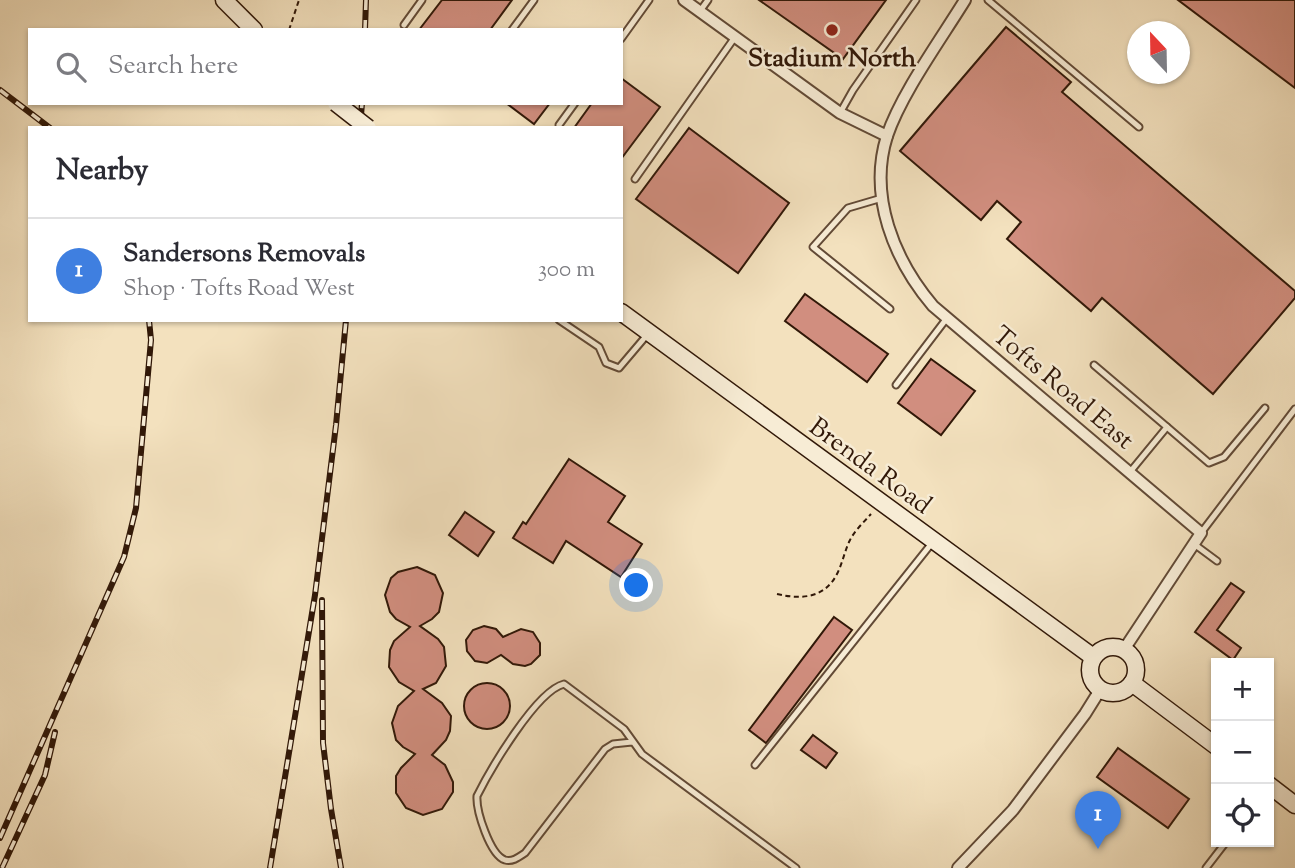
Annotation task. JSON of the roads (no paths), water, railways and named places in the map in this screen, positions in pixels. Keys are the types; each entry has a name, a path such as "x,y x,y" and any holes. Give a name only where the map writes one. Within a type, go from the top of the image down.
{"main road":[{"path":"224,0 252,28"},
{"path":"339,105 365,126"},
{"name":"Brenda Road","path":"623,313 1093,657"},
{"path":"1114,646 1125,649 1136,663 1132,684 1125,690 1111,693 1100,690 1091,680 1088,670 1093,657 1101,649 1114,646"},
{"path":"1132,684 1211,742"},
{"path":"1274,790 1295,805"}],"street":[{"path":"684,0 840,113 887,136"},
{"name":"Tofts Road East","path":"965,0 916,79 887,136 881,174 882,198 891,237 903,265 917,287 947,318 1201,533"},
{"path":"1125,649 1201,533"},
{"path":"958,868 1013,810 1100,690"}],"lane":[{"path":"404,25 422,0"},
{"path":"513,28 534,0"},
{"path":"623,36 649,0"},
{"path":"700,11 708,0"},
{"path":"840,113 916,0"},
{"path":"988,0 1139,127"},
{"path":"635,179 736,37"},
{"path":"559,125 574,105"},
{"path":"882,198 848,208 813,247 890,309"},
{"path":"896,385 947,318"},
{"path":"562,322 599,347 607,363 619,369 649,332"},
{"path":"1094,365 1209,463 1224,457 1265,408"},
{"path":"1201,533 1295,409"},
{"path":"1130,472 1167,428"},
{"path":"755,765 934,541"},
{"path":"1194,544 1217,561"},
{"path":"632,742 613,744 600,754 525,853 510,860 502,859 495,853 479,817 477,796 519,728 547,692 564,684 624,729 642,754 796,868"},
{"path":"1206,868 1222,847"}],"railway":[{"path":"365,28 366,0"},
{"path":"0,90 47,126"},
{"path":"360,126 362,105"},
{"path":"0,838 124,557 136,508 151,340 149,322"},
{"path":"270,868 315,595 346,322"},
{"path":"322,600 323,743 341,868"},
{"path":"2,868 45,775 55,732"}],"place":[{"name":"Stadium North","path":"832,30"},
{"name":"Sandersons Removals","path":"1098,849"}]}
